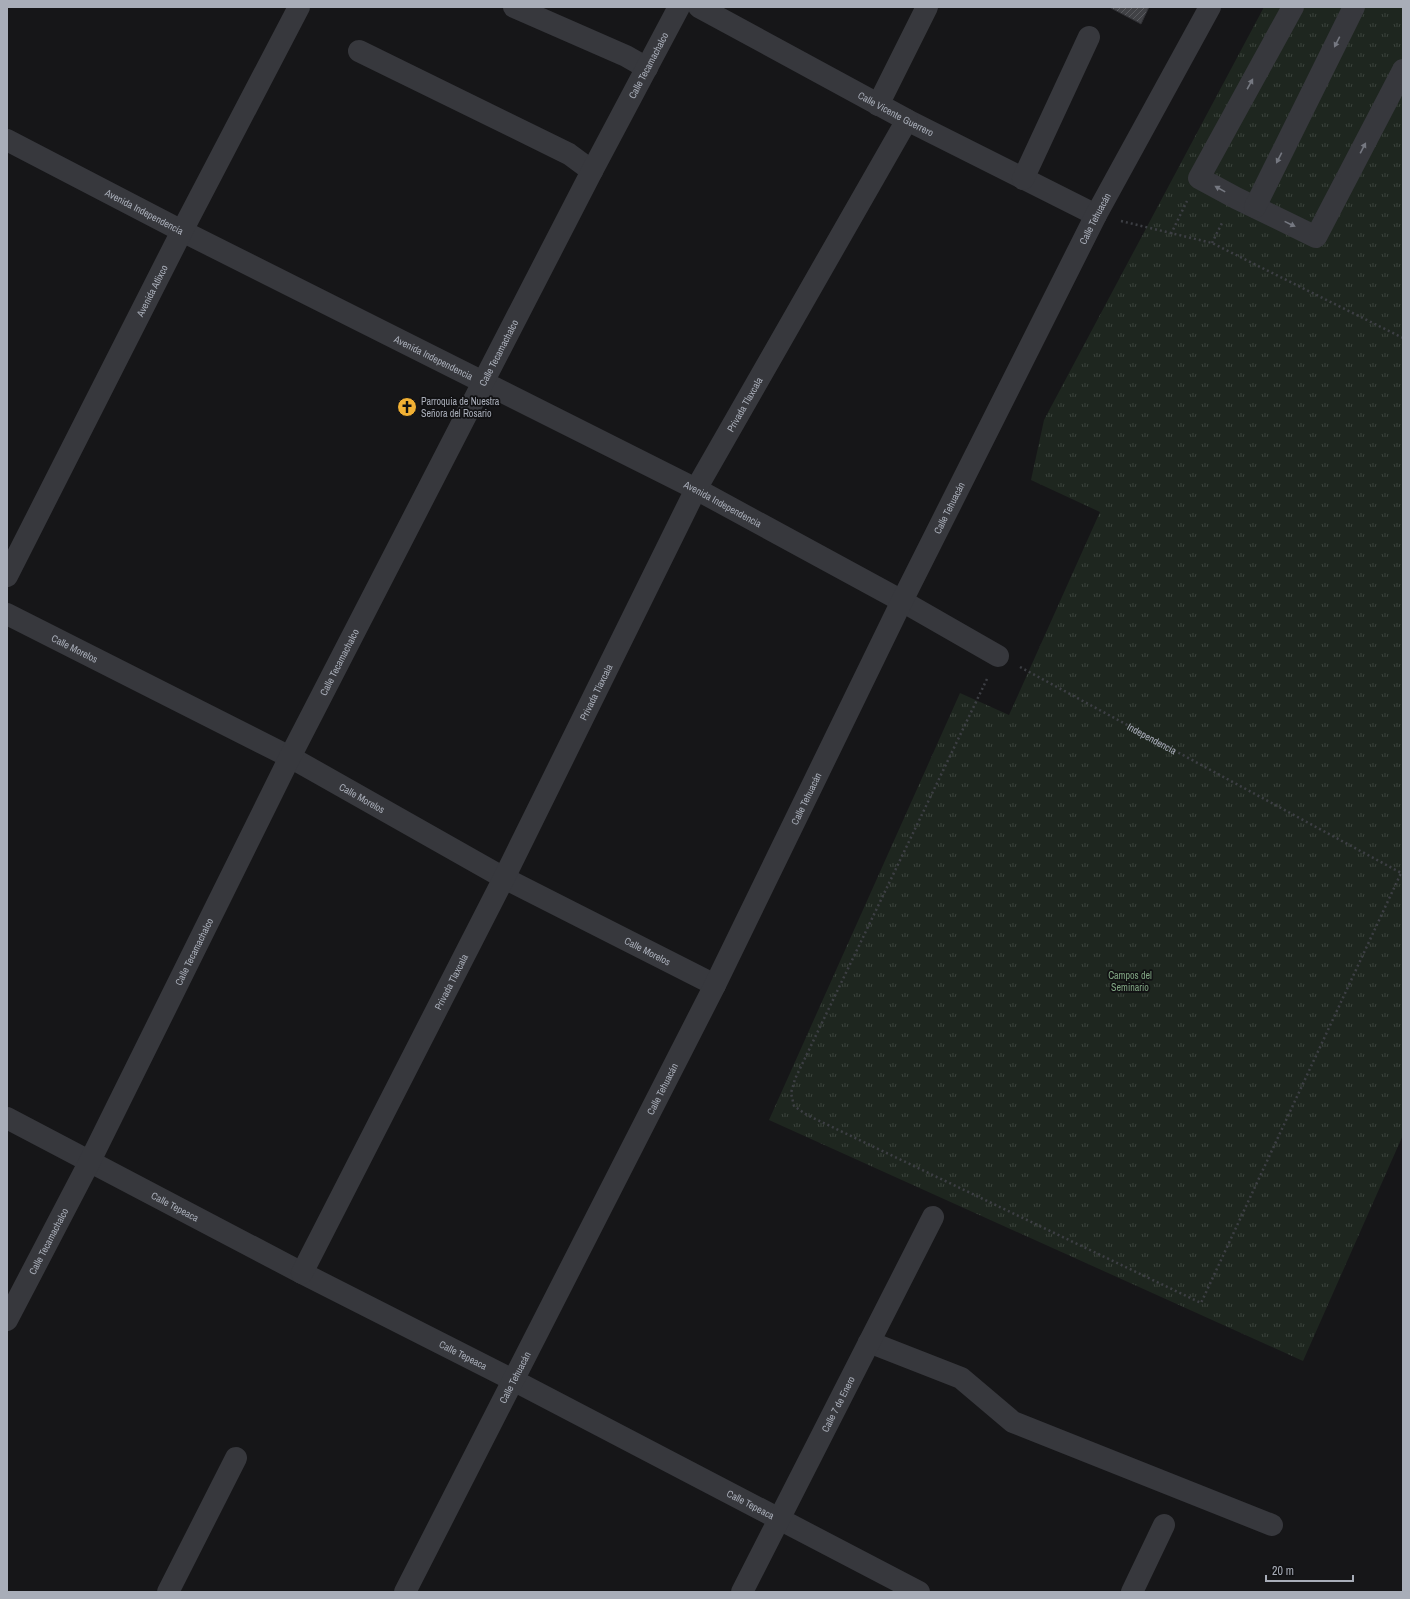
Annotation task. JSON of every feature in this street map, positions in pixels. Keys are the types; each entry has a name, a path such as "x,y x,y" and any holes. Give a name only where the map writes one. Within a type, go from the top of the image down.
{"street":[{"name":"Avenida Atlixco","path":"7,576 182,231 299,7"},
{"path":"514,7 626,56 647,68"},
{"name":"Calle Tecamachalco","path":"7,1320 90,1161 290,756 678,7"},
{"name":"Calle Vicente Guerrero","path":"699,7 878,105 1096,215"},
{"path":"878,105 927,7"},
{"name":"Calle Tehuacán","path":"404,1592 514,1380 715,985 902,601 1096,215 1210,7"},
{"path":"1293,7 1199,178 1316,237 1403,70"},
{"path":"1254,207 1354,7"},
{"path":"1023,179 1089,37"},
{"path":"359,51 569,154 592,171"},
{"name":"Privada Tlaxcala","path":"302,1273 504,878 696,489 907,120"},
{"name":"Avenida Independencia","path":"7,140 182,231 696,489 902,601"},
{"path":"902,601 998,656"},
{"name":"Calle Morelos","path":"7,614 290,756 504,878 715,985"},
{"name":"Calle Tepeaca","path":"7,1118 302,1273 514,1380 919,1592"},
{"name":"Calle 7 de Enero","path":"742,1592 933,1217"},
{"path":"869,1342 961,1378 975,1388 997,1410 1013,1422 1272,1525"},
{"path":"168,1592 236,1458"},
{"path":"1132,1592 1164,1525"}],"path":[{"path":"1171,234 1199,178"},
{"path":"1096,215 1212,243 1403,338"},
{"path":"998,656 795,1079 791,1093 794,1106 806,1115 1201,1303 1402,874"},
{"name":"Independencia","path":"998,656 1402,874"}],"green space":[{"name":"Campos del Seminario","path":"1264,7 1403,7 1403,1135 1303,1361 769,1120 960,693 1009,715 1100,512 1031,480 1044,420"}],"building":[{"path":"1109,7 1149,7 1141,24"}],"place":[{"name":"Parroquia de Nuestra Señora del Rosario","path":"407,407"}]}
